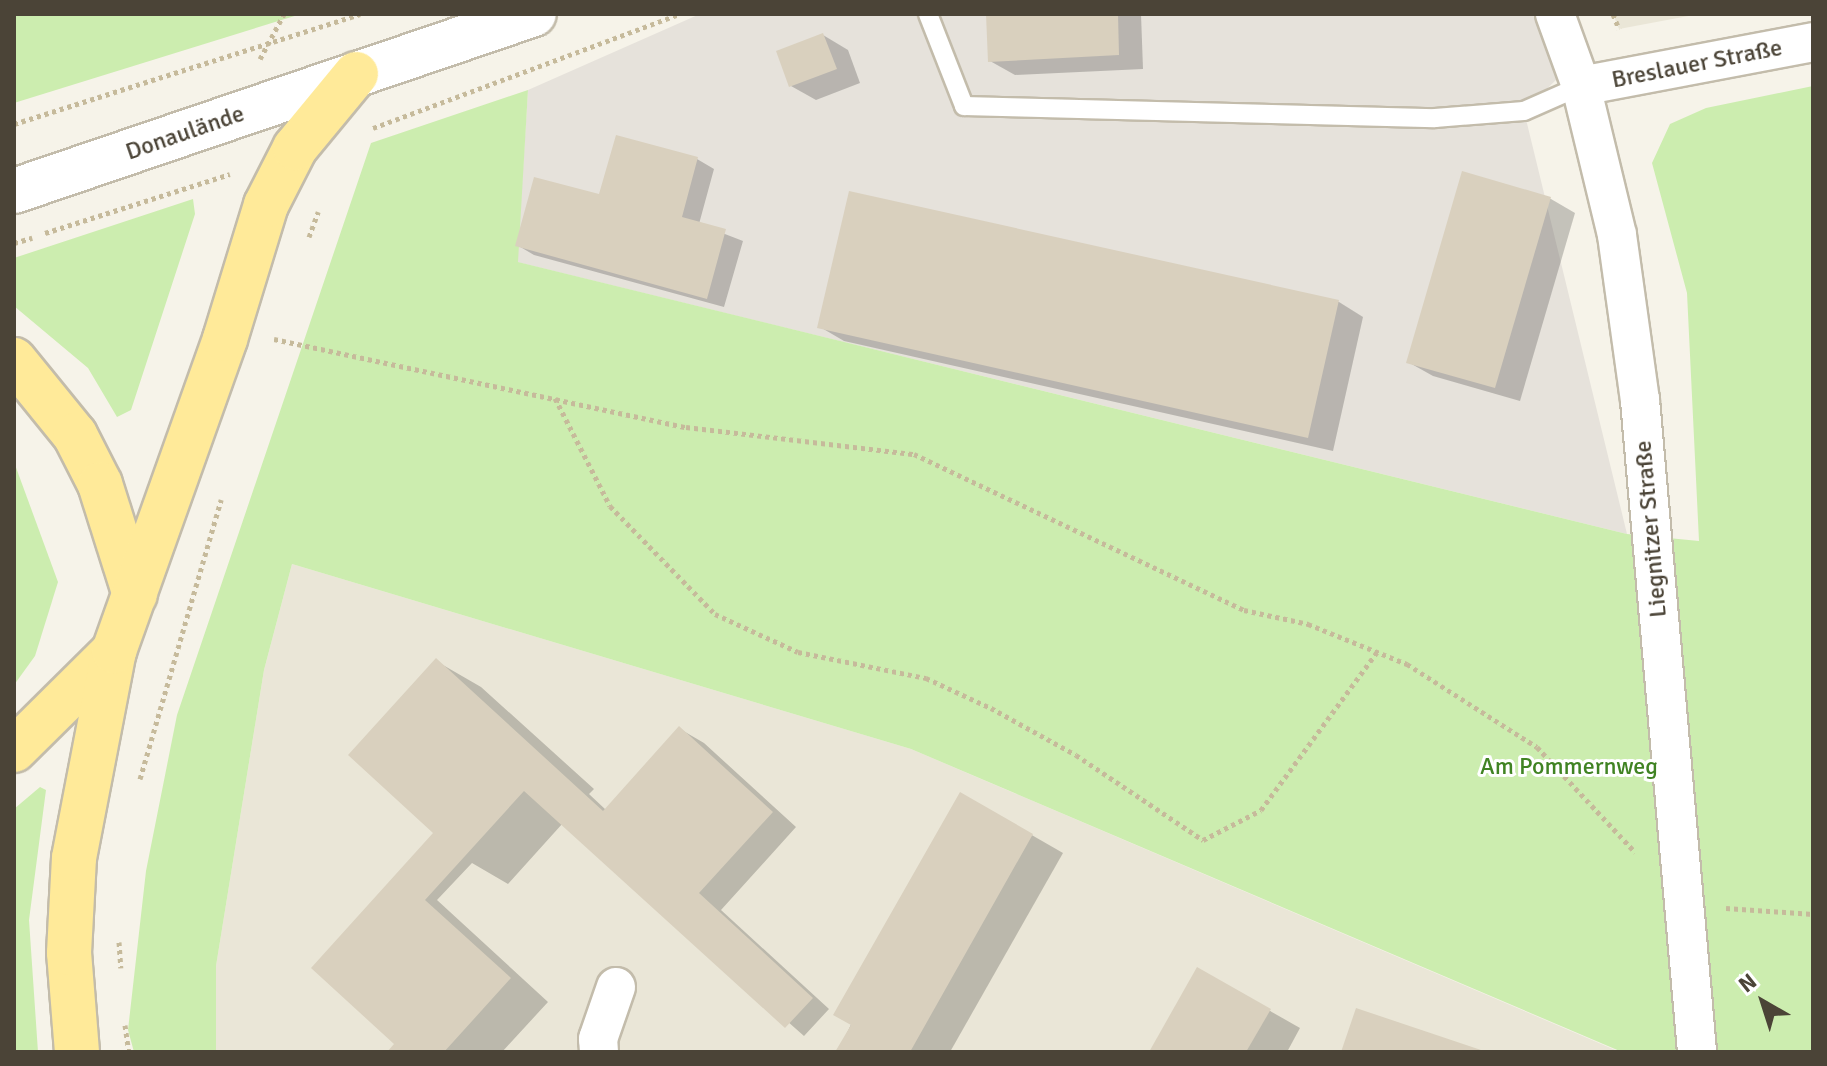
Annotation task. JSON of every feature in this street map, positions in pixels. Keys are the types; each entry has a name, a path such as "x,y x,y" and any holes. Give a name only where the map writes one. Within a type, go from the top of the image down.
{"main road":[{"path":"77,1052 69,953 74,858 114,651 266,205 295,148 356,74"},
{"path":"14,360 75,435 100,484 135,595"},
{"path":"14,750 114,651"}],"street":[{"name":"Donaulände","path":"14,191 534,14"},
{"name":"Liegnitzer Straße","path":"1555,14 1581,86 1617,235 1640,400 1697,1052"},
{"name":"Breslauer Straße","path":"1581,86 1813,42"},
{"path":"599,1052 598,1039 616,987"}],"lane":[{"path":"928,14 964,106 1435,118 1524,111 1581,86"}],"path":[{"path":"266,45 284,14"},
{"path":"14,124 360,14"},
{"path":"1613,14 1619,29"},
{"path":"362,139 370,129"},
{"path":"304,250 321,206"},
{"path":"265,353 275,323"},
{"path":"269,338 686,427 914,454 1244,610 1308,624 1407,664 1537,747 1686,905 1813,914"},
{"path":"555,397 610,506 715,614 798,652 926,678 991,708 1076,755 1203,840 1261,810 1377,652"},
{"path":"136,794 224,491"},
{"path":"119,930 121,976"},
{"path":"125,1022 129,1052"}],"shaded area":[{"path":"700,14 1533,14 1558,78 1524,111 1627,534 517,262 528,90"},
{"path":"1613,14 1699,14 1619,29"},
{"path":"292,564 911,749 1620,1052 216,1052 216,966 264,670"}],"green space":[{"path":"14,14 301,14 14,103"},
{"name":"Am Pommernweg","path":"1813,86 1813,1052 1622,1052 911,749 292,564 264,670 216,966 216,1052 134,1052 128,1030 146,871 177,715 371,143 528,90 518,262 1627,534 1699,541 1687,293 1652,163 1670,124 1706,108"},
{"path":"193,199 195,214 131,410 117,417 88,368 14,306 14,258"},
{"path":"14,462 58,582 35,656 14,685"},
{"path":"40,787 46,790 29,920 38,1052 14,1052 14,809"}],"building":[{"path":"986,14 1118,14 1119,55 988,62"},
{"path":"823,33 837,69 789,87 776,51"},
{"path":"616,135 698,157 682,217 726,229 707,299 515,246 534,177 599,194"},
{"path":"1462,171 1551,197 1495,388 1406,363"},
{"path":"849,191 1339,300 1308,438 817,328"},
{"path":"436,658 603,811 679,726 773,812 699,893 813,998 785,1028 524,791 425,900 511,978 444,1052 387,1052 394,1044 311,968 433,833 348,755"},
{"path":"960,792 1033,834 910,1052 835,1052 851,1025 833,1015"},
{"path":"1197,967 1271,1009 1246,1052 1149,1052"},
{"path":"1356,1008 1484,1051 1484,1052 1341,1052"}]}
